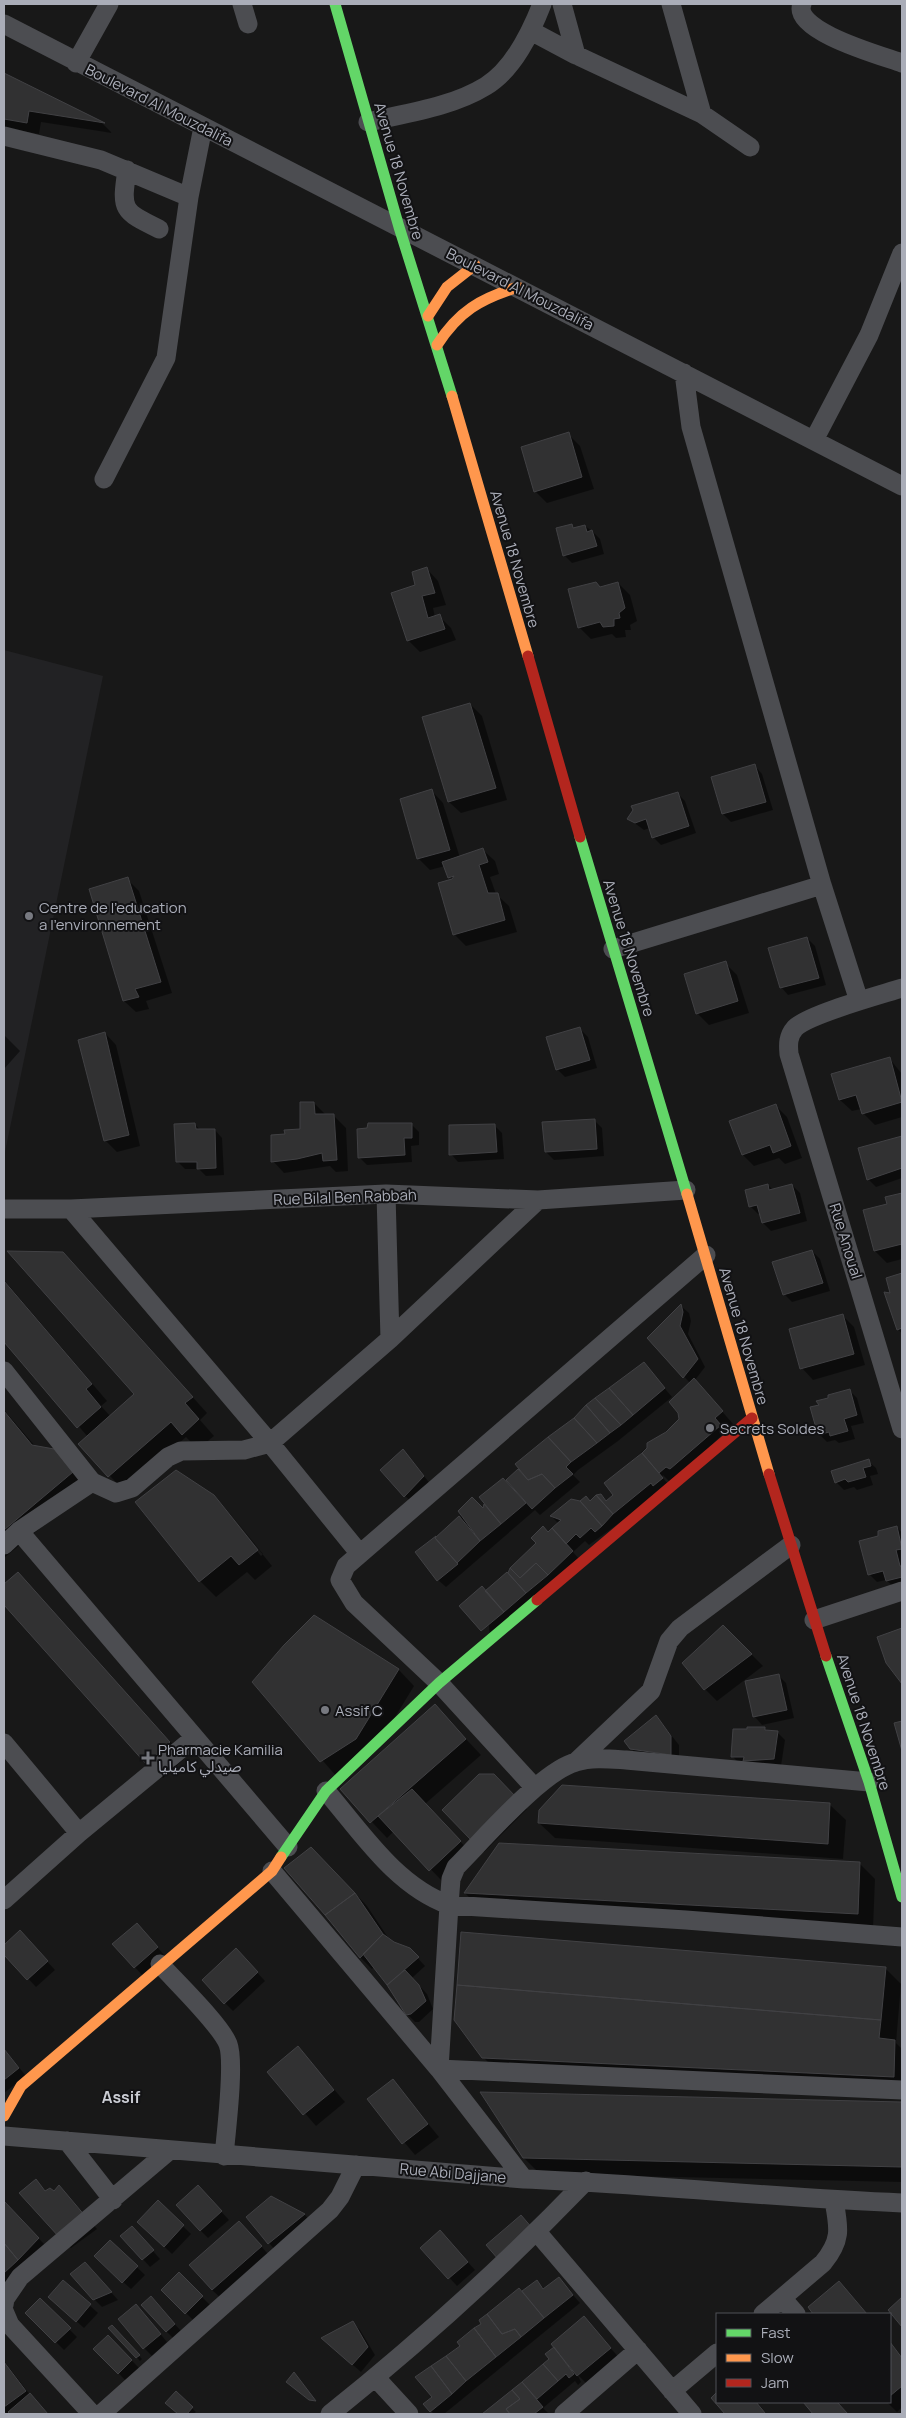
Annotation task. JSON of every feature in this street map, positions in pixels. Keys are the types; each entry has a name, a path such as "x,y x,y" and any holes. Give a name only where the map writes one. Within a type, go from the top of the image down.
{"street":[{"path":"76,63 109,4"},
{"path":"242,4 248,24"},
{"name":"Avenue 18 Novembre","path":"336,4 368,122 437,345 613,949 706,1255 752,1418 814,1620 898,1864 902,1893"},
{"path":"368,122 465,96 488,85 507,66 531,31 542,4"},
{"path":"562,4 576,56"},
{"path":"671,4 702,114"},
{"path":"802,4 800,8 802,16 809,25 821,32 902,63"},
{"name":"Boulevard Al Mouzdalifa","path":"4,24 76,63 518,287 902,486"},
{"path":"531,31 576,56 702,114 750,147"},
{"path":"104,479 166,358 189,197 203,127"},
{"path":"4,136 75,152 127,170 189,197"},
{"path":"127,170 123,197 124,204 134,216 159,229"},
{"path":"814,440 868,335 902,253"},
{"path":"428,316 449,284 460,274 475,265"},
{"path":"437,345 448,326 467,308 486,297 518,287"},
{"path":"684,373 691,427 822,885 859,1001 902,988"},
{"path":"613,949 822,885"},
{"name":"Rue Anoual","path":"859,1001 797,1026 788,1042 789,1054 902,1429"},
{"name":"Rue Bilal Ben Rabbah","path":"4,1209 71,1209 386,1194 538,1200 686,1190"},
{"path":"386,1194 390,1338"},
{"path":"4,1371 92,1482 116,1493 132,1488 168,1457 181,1450 244,1450 270,1443 390,1338 538,1200"},
{"path":"71,1209 270,1443 360,1554"},
{"path":"535,1788 438,1683 354,1603 340,1580 346,1566 706,1255"},
{"path":"4,2116 21,2086 35,2073 160,1964 272,1871 326,1791 438,1683 752,1418"},
{"path":"4,1544 19,1531 92,1482"},
{"path":"19,1531 288,1847"},
{"path":"576,1762 651,1691 669,1642 680,1628 791,1545"},
{"path":"814,1620 902,1591"},
{"path":"4,1900 79,1833 194,1738"},
{"path":"4,1743 79,1833"},
{"path":"439,2069 451,1879 456,1867 535,1788 556,1771 576,1762 601,1758 869,1782"},
{"path":"326,1791 389,1865 413,1887 432,1899 449,1905 902,1937"},
{"path":"272,1871 439,2069 524,2179"},
{"path":"160,1964 219,2029 228,2044 231,2060 224,2156"},
{"path":"439,2069 902,2090"},
{"name":"Rue Abi Dajjane","path":"4,2136 224,2156 524,2179 586,2181 834,2201 902,2204"},
{"path":"67,2141 113,2200"},
{"path":"4,2305 5,2298 20,2277 170,2150"},
{"path":"101,2414 330,2210 340,2197 356,2165"},
{"path":"330,2414 376,2378 537,2232 586,2181"},
{"path":"764,2313 831,2253 839,2228 834,2201"},
{"path":"537,2232 692,2414"},
{"path":"782,2298 795,2313"},
{"path":"4,2310 10,2325 92,2414"},
{"path":"564,2414 638,2350"},
{"path":"672,2391 716,2353"},
{"path":"376,2378 409,2414"}],"shaded area":[{"name":"Centre de l'education a l'environnement","path":"4,650 103,676 4,1157"}],"building":[{"path":"4,73 105,123 29,111 27,123 4,119"},
{"path":"569,432 582,477 534,492 521,447"},
{"path":"572,524 573,528 585,525 587,532 592,530 597,546 563,556 556,528"},
{"path":"427,567 435,593 422,596 428,618 440,614 445,629 407,641 391,593 415,585 412,572"},
{"path":"596,582 600,587 618,582 625,608 619,613 620,618 614,619 614,626 603,627 600,622 578,628 568,589"},
{"path":"470,703 496,788 448,802 422,717"},
{"path":"755,764 766,802 722,814 711,777"},
{"path":"432,789 450,850 417,859 400,799"},
{"path":"678,792 689,826 652,838 646,819 635,823 627,819 633,810 631,806"},
{"path":"483,848 488,862 479,865 488,893 498,893 505,920 453,935 438,883 452,879 454,876 448,878 442,862"},
{"path":"128,877 161,982 135,989 139,997 123,1001 89,889"},
{"path":"807,937 819,978 780,988 768,948"},
{"path":"726,961 738,1001 696,1014 684,974"},
{"path":"580,1027 590,1060 556,1070 546,1037"},
{"path":"105,1032 129,1135 104,1141 78,1040"},
{"path":"890,1057 902,1102 862,1114 856,1095 839,1100 831,1074"},
{"path":"300,1102 314,1102 315,1114 334,1114 337,1160 323,1161 322,1153 297,1159 271,1162 271,1135 285,1134 284,1130 300,1129"},
{"path":"776,1104 791,1146 773,1153 770,1145 742,1155 729,1121"},
{"path":"595,1119 597,1149 545,1152 542,1122"},
{"path":"195,1123 196,1129 215,1129 216,1168 197,1169 197,1162 176,1162 174,1124"},
{"path":"368,1123 412,1123 412,1138 404,1138 405,1155 358,1158 357,1129 367,1128"},
{"path":"495,1124 497,1152 449,1155 449,1125"},
{"path":"902,1136 902,1168 867,1180 858,1148"},
{"path":"768,1184 769,1190 792,1184 800,1213 762,1223 757,1205 749,1207 745,1190"},
{"path":"902,1193 902,1244 874,1251 863,1210 887,1204 885,1197"},
{"path":"812,1250 823,1283 783,1295 772,1262"},
{"path":"7,1251 63,1252 193,1397 185,1403 199,1419 182,1435 171,1422 108,1477 78,1444 134,1394"},
{"path":"902,1273 902,1328 897,1330 884,1292 890,1293 886,1278"},
{"path":"4,1281 92,1384 86,1389 101,1407 77,1428 4,1342"},
{"path":"681,1304 683,1312 680,1326 698,1359 683,1378 647,1338"},
{"path":"843,1314 854,1354 800,1369 789,1329"},
{"path":"644,1362 665,1388 633,1415 609,1388"},
{"path":"694,1378 723,1411 715,1418 721,1425 670,1469 666,1467 659,1473 642,1453 647,1448 647,1443 666,1432 679,1419 678,1413 669,1402"},
{"path":"609,1388 633,1415 621,1425 595,1398"},
{"path":"850,1389 857,1415 844,1419 848,1431 830,1436 829,1432 818,1435 810,1407 819,1405 816,1401 828,1398 828,1395"},
{"path":"595,1398 621,1425 610,1433 586,1405"},
{"path":"586,1405 610,1433 597,1443 574,1418"},
{"path":"4,1411 32,1445 54,1449 73,1472 4,1530"},
{"path":"574,1418 597,1443 571,1462 548,1437"},
{"path":"548,1437 571,1462 566,1467 573,1474 555,1488 542,1474 528,1480 515,1464"},
{"path":"403,1449 424,1476 404,1497 380,1470"},
{"path":"642,1453 663,1478 653,1486 651,1483 613,1514 596,1495 601,1494 606,1501 613,1495 604,1483"},
{"path":"869,1459 871,1466 863,1468 866,1477 848,1482 845,1479 835,1483 831,1471"},
{"path":"518,1469 528,1480 542,1474 555,1488 532,1509 506,1480"},
{"path":"176,1470 214,1495 258,1550 239,1565 231,1556 199,1582 135,1502"},
{"path":"503,1478 526,1503 501,1524 479,1497"},
{"path":"596,1495 613,1514 602,1526 580,1501 586,1496 590,1501"},
{"path":"472,1497 483,1508 484,1504 501,1524 480,1541 458,1511"},
{"path":"571,1499 580,1501 602,1526 595,1532 591,1528 580,1538 576,1534 566,1544 552,1528 561,1520 550,1516"},
{"path":"459,1516 480,1541 457,1563 435,1538"},
{"path":"543,1526 548,1532 552,1528 573,1551 548,1575 536,1563 520,1578 510,1568 536,1543 531,1538"},
{"path":"897,1526 902,1549 896,1550 900,1566 902,1566 902,1577 886,1581 883,1571 868,1575 859,1541 878,1536 878,1531"},
{"path":"436,1536 435,1538 458,1564 437,1581 415,1552"},
{"path":"536,1563 548,1575 526,1593 508,1573 510,1568 520,1578"},
{"path":"18,1572 170,1742 146,1764 4,1605 4,1584"},
{"path":"507,1572 526,1593 504,1612 485,1591"},
{"path":"482,1586 504,1612 481,1631 459,1606"},
{"name":"Assif C","path":"314,1615 399,1669 356,1739 320,1762 252,1682 284,1645"},
{"path":"723,1625 752,1654 704,1690 682,1663"},
{"path":"902,1628 902,1684 886,1663 877,1637"},
{"path":"779,1674 787,1710 753,1717 745,1681"},
{"path":"435,1704 466,1739 370,1823 340,1789"},
{"path":"656,1715 671,1736 671,1755 630,1749 624,1741"},
{"path":"902,1721 902,1751 894,1723"},
{"path":"747,1727 765,1727 765,1730 778,1731 774,1759 743,1761 744,1757 731,1757 733,1729 747,1729"},
{"path":"479,1774 494,1774 516,1797 472,1841 442,1810"},
{"path":"562,1785 830,1803 828,1844 538,1823 539,1810"},
{"path":"412,1789 461,1841 429,1871 378,1816"},
{"path":"499,1843 860,1862 858,1914 464,1893"},
{"path":"311,1847 355,1893 325,1915 284,1868"},
{"path":"355,1893 383,1934 360,1958 325,1915"},
{"path":"137,1923 158,1947 134,1968 112,1944"},
{"path":"20,1930 48,1961 27,1980 4,1955 4,1945"},
{"path":"461,1932 886,1967 881,2020 457,1985"},
{"path":"383,1934 394,1942 410,1948 419,1957 387,1985 363,1954"},
{"path":"236,1948 258,1972 224,2004 202,1980"},
{"path":"405,1970 419,1985 426,2001 411,2014 406,2015 387,1985"},
{"path":"457,1985 881,2020 879,2038 895,2040 894,2077 482,2058 454,2020"},
{"path":"298,2046 334,2090 303,2115 267,2072"},
{"path":"4,2049 19,2068 4,2080"},
{"path":"393,2079 428,2124 402,2144 367,2099"},
{"path":"480,2092 902,2102 902,2167 523,2158"},
{"path":"36,2179 45,2191 50,2188 54,2191 59,2185 86,2217 59,2237 19,2193"},
{"path":"198,2185 222,2211 200,2231 176,2205"},
{"path":"271,2196 305,2214 268,2244 246,2217"},
{"path":"158,2200 184,2225 164,2247 137,2222"},
{"path":"4,2201 39,2238 18,2260 4,2243"},
{"path":"521,2215 533,2229 498,2259 486,2245"},
{"path":"239,2221 262,2246 212,2290 189,2265"},
{"path":"132,2226 154,2250 142,2260 120,2236"},
{"path":"440,2230 468,2262 448,2279 420,2248"},
{"path":"110,2240 138,2266 122,2283 94,2256"},
{"path":"4,2243 18,2260 4,2273"},
{"path":"85,2262 112,2292 93,2300 70,2274"},
{"path":"179,2272 203,2296 185,2314 161,2290"},
{"path":"559,2277 573,2295 544,2318 522,2291 537,2280 543,2289"},
{"path":"63,2280 91,2304 76,2322 48,2297"},
{"path":"839,2281 866,2313 812,2313 808,2307"},
{"path":"519,2288 544,2318 521,2337 515,2329 502,2334 487,2314"},
{"path":"151,2296 175,2324 166,2332 141,2305"},
{"path":"902,2297 902,2327 891,2313 888,2310"},
{"path":"40,2298 71,2328 55,2343 25,2313"},
{"path":"136,2304 161,2334 143,2349 118,2319"},
{"path":"487,2314 502,2334 515,2329 521,2337 496,2357 474,2328 481,2324 479,2320"},
{"path":"584,2316 611,2348 577,2376 551,2344"},
{"path":"353,2321 368,2347 352,2365 321,2338"},
{"path":"112,2325 140,2355 136,2358 108,2328"},
{"path":"474,2328 496,2357 466,2381 446,2356 460,2346 457,2342"},
{"path":"108,2335 132,2360 118,2374 93,2349"},
{"path":"891,2343 902,2358 902,2386 891,2395"},
{"path":"554,2347 574,2374 569,2378 566,2374 558,2381 543,2364 549,2359 545,2354"},
{"path":"446,2356 466,2381 452,2394 431,2366"},
{"path":"4,2362 26,2391 4,2407"},
{"path":"543,2364 558,2381 537,2399 522,2382"},
{"path":"431,2366 452,2394 430,2412 423,2404 432,2397 415,2377"},
{"path":"294,2372 316,2401 309,2400 286,2382"},
{"path":"522,2382 543,2407 534,2414 510,2414 506,2409 520,2399 512,2390"},
{"path":"512,2390 520,2399 506,2409 510,2414 482,2414"},
{"path":"176,2391 193,2407 187,2414 178,2414 165,2403"},
{"path":"30,2393 48,2414 10,2414 8,2412"},
{"path":"716,2393 716,2403 757,2403 766,2414 725,2414 711,2398"},
{"path":"804,2403 838,2403 848,2414 813,2414"}],"traffic: fast":[{"path":"335,4 399,227 452,396"},
{"path":"580,837 687,1194"},
{"path":"281,1857 326,1791 439,1683 537,1600"},
{"path":"826,1656 869,1782 902,1897"}],"traffic: slow":[{"path":"428,316 447,287 475,265"},
{"path":"437,345 445,333 462,315 492,296 518,287"},
{"path":"452,396 528,656"},
{"path":"687,1194 769,1474"},
{"path":"4,2116 21,2086 272,1871 281,1857"}],"traffic: jam":[{"path":"528,656 580,837"},
{"path":"537,1600 752,1418"},
{"path":"769,1474 826,1656"}],"place":[{"name":"Centre de l'education a l'environnement","path":"29,916"},
{"name":"Secrets Soldes","path":"710,1428"},
{"name":"Assif C","path":"325,1710"},
{"name":"Pharmacie Kamilia صيدلي كاميليا","path":"148,1758"}],"district":[{"name":"Assif","path":"121,2097"}]}
